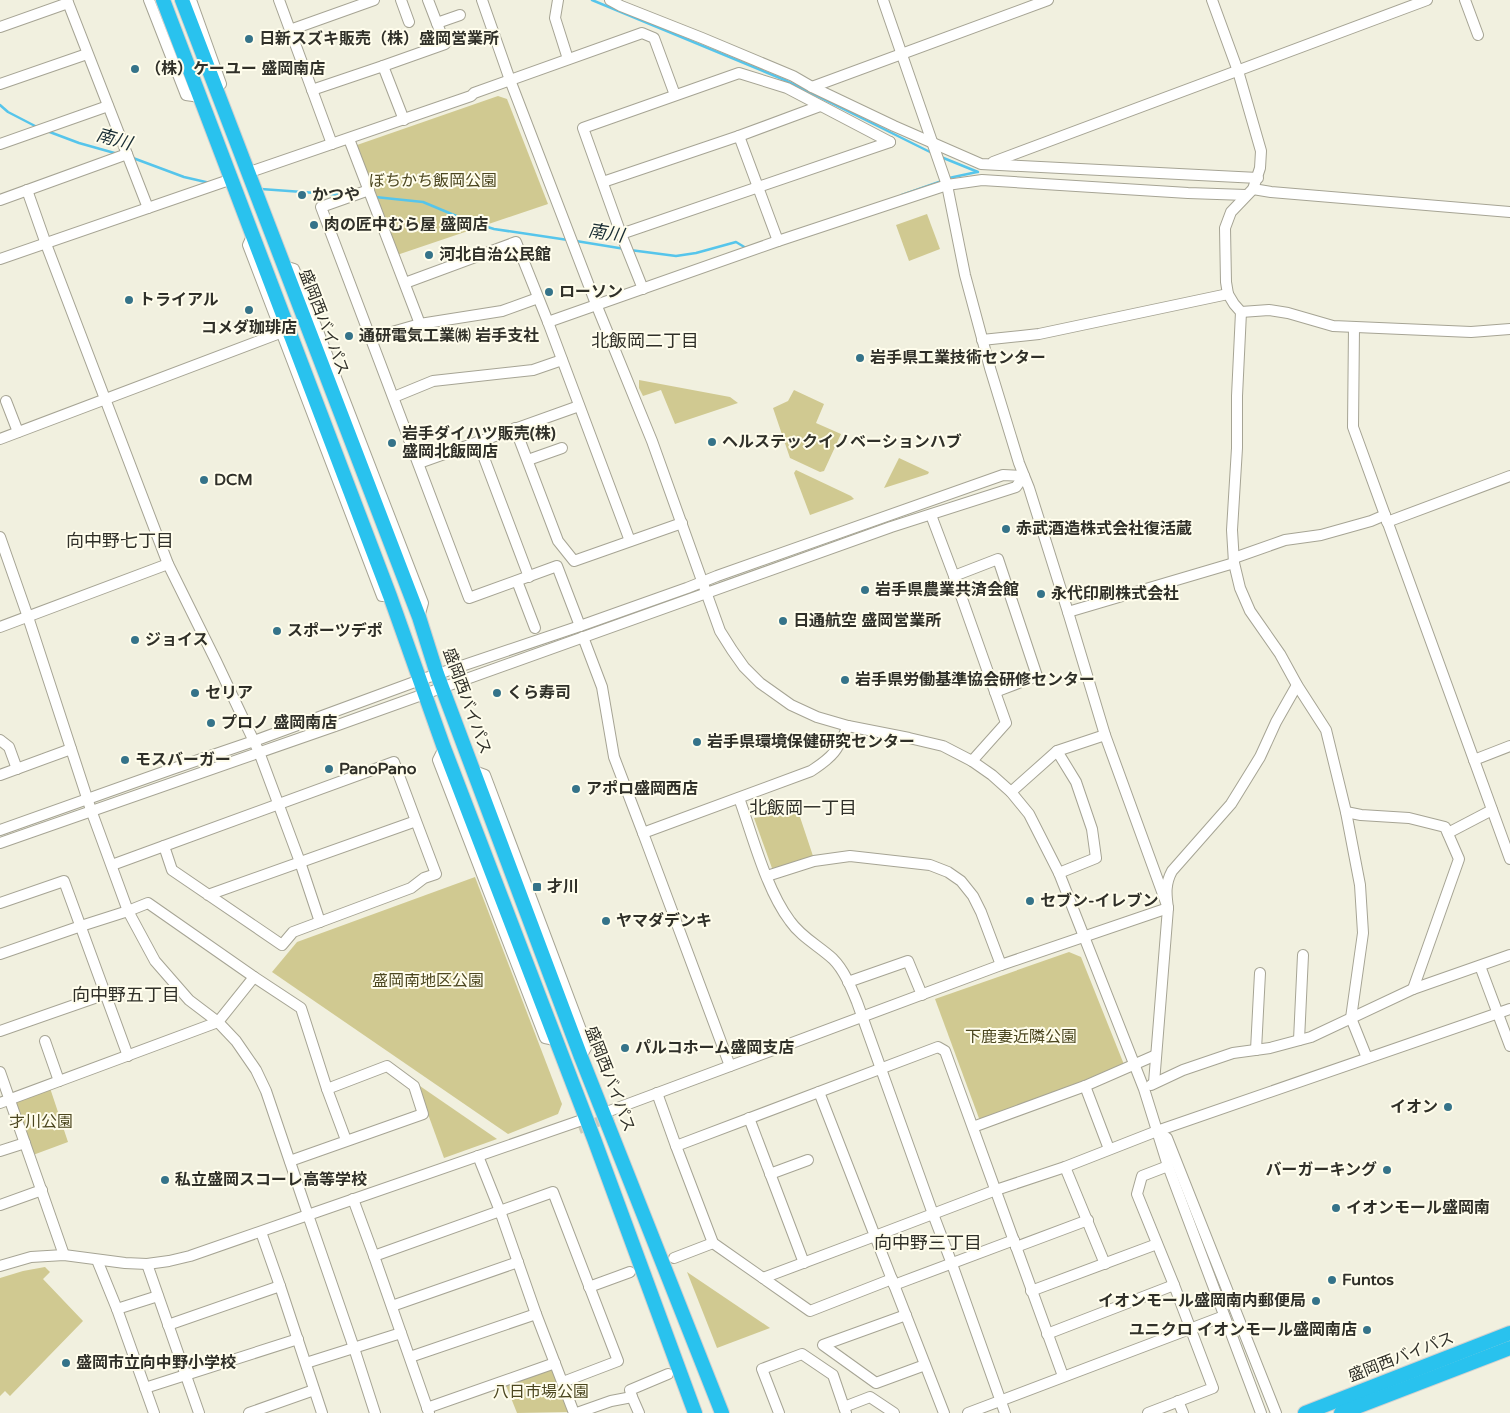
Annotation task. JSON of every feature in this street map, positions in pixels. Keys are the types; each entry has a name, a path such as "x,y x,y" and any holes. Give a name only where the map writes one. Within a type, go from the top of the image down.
{"highway":[{"path":"163,0 200,96 228,180 253,234 390,596 444,748 586,1119 695,1413"},
{"name":"盛岡西バイパス","path":"182,0 419,617 437,674 582,1057 722,1413"},
{"name":"盛岡西バイパス","path":"1305,1413 1510,1333"},
{"name":"盛岡西バイパス","path":"1341,1413 1510,1348"}],"street":[{"path":"149,0 186,95 200,96"},
{"path":"191,0 226,97 222,106"},
{"path":"278,0 332,144"},
{"path":"290,30 374,0"},
{"path":"401,0 409,22"},
{"path":"312,90 445,44 428,0"},
{"path":"482,0 510,80 596,304 652,442 720,631 744,666 760,683 791,705 817,717 848,726 943,746 972,761 992,775 1011,792 1028,814 1059,873 1144,1088 1168,1166 1261,1413"},
{"path":"558,0 555,18 568,59"},
{"path":"610,0 793,76 812,87 933,144 981,164 1258,178"},
{"path":"883,0 947,184 965,274 992,376 1068,612 1105,735 1168,908"},
{"path":"812,87 1048,0"},
{"path":"1212,0 1238,71 1262,151 1258,178 1250,192 1231,212 1225,228 1228,294 1241,312 1237,396 1237,448 1232,530 1234,560 1240,588 1250,611 1280,654 1326,730 1346,812 1360,885 1363,934 1351,1018 1366,1058"},
{"path":"987,164 1427,0"},
{"path":"1465,0 1478,35"},
{"path":"0,26 68,2 148,208"},
{"path":"437,23 460,15"},
{"path":"247,173 404,120 642,33 654,38 675,95"},
{"path":"0,84 88,54"},
{"path":"383,66 404,120"},
{"path":"621,234 890,142 788,88 739,72 584,128 621,234 643,288"},
{"path":"0,144 108,106"},
{"path":"602,182 739,136 820,106"},
{"path":"739,136 778,241"},
{"path":"349,139 420,324"},
{"path":"0,200 127,154"},
{"path":"0,259 228,180"},
{"path":"548,322 947,184 982,180 1188,193 1270,192 1510,212"},
{"path":"27,190 168,564 259,752 320,922"},
{"path":"369,190 321,207 469,598 557,566 602,687 614,756 730,1066"},
{"path":"253,234 248,245 280,333 382,596 390,596"},
{"path":"404,283 516,242 630,541"},
{"path":"982,340 1039,334 1228,294"},
{"path":"371,338 420,324 502,311 538,298"},
{"path":"1241,312 1270,310 1288,313 1333,326 1471,332 1510,329"},
{"path":"1354,327 1353,427 1510,859"},
{"path":"0,439 280,333"},
{"path":"394,397 433,381 533,370 562,360"},
{"path":"6,401 18,432"},
{"path":"419,463 579,406"},
{"path":"515,428 558,541 574,561 682,523"},
{"path":"478,442 529,577"},
{"path":"528,460 562,448"},
{"path":"0,843 425,694 703,582 1003,475 1024,476"},
{"path":"0,830 254,741 437,674 707,593 891,527 1016,487 1024,476"},
{"path":"1068,612 1234,560 1285,540 1321,535 1371,521 1386,519 1510,476"},
{"path":"931,515 1006,723 972,761"},
{"path":"0,538 128,911 155,961 189,1000 218,1022 236,1041 256,1070 266,1091 290,1160 375,1413"},
{"path":"954,576 998,559 1037,676 995,692"},
{"path":"0,627 168,564"},
{"path":"517,581 535,628"},
{"path":"1154,1083 1168,908 1167,880 1172,871 1231,804 1260,757 1276,722 1298,685"},
{"path":"643,833 811,771 825,762 838,748 848,726"},
{"path":"1011,792 1057,752 1105,735"},
{"path":"0,740 9,747 17,769"},
{"path":"1474,760 1510,746"},
{"path":"0,775 71,749"},
{"path":"1057,752 1076,782 1092,829 1096,858 1059,873"},
{"path":"112,865 164,846 394,762 436,874 424,878 411,888 293,932 282,945 172,870 164,846"},
{"path":"739,798 777,900 792,924 833,960 848,982 863,1018 1004,1413"},
{"path":"1448,833 1492,810"},
{"path":"1346,812 1361,815 1409,818 1445,827 1459,859 1412,989"},
{"path":"208,895 416,821"},
{"path":"767,876 814,861 850,856 930,865 948,872 961,881 973,896 1001,966"},
{"path":"0,903 64,881 128,1056"},
{"path":"0,954 148,903 301,1008 327,1089 346,1140"},
{"path":"604,1113 1001,966 1168,908"},
{"path":"1300,1040 1303,955"},
{"path":"1144,1088 1183,1070 1233,1053 1270,1048 1311,1037 1412,989 1510,955"},
{"path":"848,982 908,961 922,995"},
{"path":"1480,966 1510,1046"},
{"path":"1256,1050 1260,973"},
{"path":"5,1101 218,1022 254,977"},
{"path":"0,1031 106,994"},
{"path":"763,1278 996,1190 1065,1167 1157,1131 1510,1009"},
{"path":"45,1041 59,1081"},
{"path":"676,1146 938,1047 945,1050 1063,1376"},
{"path":"972,1127 1085,1086 1156,1055"},
{"path":"290,1160 423,1114 414,1086 387,1066 327,1089"},
{"path":"0,1072 5,1101 25,1143 64,1255"},
{"path":"1085,1086 1109,1149"},
{"path":"819,1092 944,1413"},
{"path":"656,1093 713,1244 810,1311 893,1282 1088,1220"},
{"path":"749,1118 804,1263"},
{"path":"0,1266 31,1257 64,1255 147,1264 190,1256 586,1119"},
{"path":"1157,1131 1167,1138 1276,1413"},
{"path":"0,1151 25,1143"},
{"path":"478,1156 500,1211 536,1314 576,1413 611,1401 632,1397"},
{"path":"770,1174 808,1160"},
{"path":"1148,1413 1213,1388 1137,1194 1142,1176 1168,1166"},
{"path":"1065,1167 1105,1264"},
{"path":"0,1205 42,1190"},
{"path":"374,1256 553,1192 618,1361 563,1382"},
{"path":"353,1199 428,1411 556,1363"},
{"path":"261,1232 322,1413"},
{"path":"1204,1233 1201,1236 1216,1275 1217,1296"},
{"path":"674,1258 713,1244"},
{"path":"1031,1291 1157,1244"},
{"path":"97,1260 117,1309 154,1413"},
{"path":"392,1306 518,1262"},
{"path":"147,1264 199,1413"},
{"path":"589,1287 630,1272"},
{"path":"1047,1334 1174,1285"},
{"path":"168,1324 280,1286"},
{"path":"117,1309 158,1296"},
{"path":"410,1357 536,1314"},
{"path":"906,1315 823,1346 876,1383 925,1365"},
{"path":"968,1413 1224,1316"},
{"path":"306,1363 401,1333"},
{"path":"145,1388 298,1338"},
{"path":"778,1413 762,1369 802,1354 833,1375 845,1410 870,1397 894,1413"},
{"path":"639,1413 630,1390 668,1374"},
{"path":"249,1413 314,1390"},
{"path":"1178,1401 1183,1413"}],"green space":[{"name":"ぼちかち飯岡公園","path":"498,96 507,99 548,204 397,255 356,147 357,145"},
{"path":"927,214 940,249 909,261 896,225"},
{"path":"639,380 730,397 738,403 675,424 661,390 643,396 639,388"},
{"path":"794,390 824,404 816,423 841,434 824,471 820,472 790,458 773,408 788,401"},
{"path":"899,458 929,472 928,474 884,488"},
{"path":"796,470 854,499 810,515 794,473"},
{"path":"798,811 813,856 773,871 754,818"},
{"name":"盛岡南地区公園","path":"475,877 562,1104 558,1114 508,1134 272,972 297,942"},
{"name":"下鹿妻近隣公園","path":"1069,952 1081,957 1125,1067 980,1121 935,999"},
{"path":"417,1084 497,1139 444,1158"},
{"name":"才川公園","path":"50,1088 68,1142 33,1155 14,1101"},
{"path":"45,1267 50,1272 43,1279 83,1321 10,1396 5,1391 0,1396 0,1278"},
{"path":"687,1272 770,1328 717,1348"},
{"name":"八日市場公園","path":"551,1366 568,1412 517,1413 505,1383"}],"waterway":[{"path":"592,0 787,81 932,153"},
{"name":"南川","path":"0,105 8,112 37,127"},
{"name":"南川","path":"47,131 79,143 118,154"},
{"path":"941,157 978,172"},
{"name":"南川","path":"133,158 184,177 210,183"},
{"name":"南川","path":"949,178 977,172"},
{"name":"南川","path":"902,195 939,182"},
{"name":"南川","path":"261,189 344,195"},
{"name":"南川","path":"375,197 423,202 478,225 568,240"},
{"name":"南川","path":"576,241 625,249"},
{"name":"南川","path":"630,250 676,256 696,253 736,242 746,248"}],"tunnel":[{"path":"579,1129 613,1116"}],"place":[{"name":"日新スズキ販売（株）盛岡営業所","path":"249,39"},
{"name":"（株）ケーユー 盛岡南店","path":"135,69"},
{"name":"かつや","path":"302,195"},
{"name":"肉の匠中むら屋 盛岡店","path":"314,225"},
{"name":"河北自治公民館","path":"429,255"},
{"name":"ローソン","path":"549,292"},
{"name":"トライアル","path":"129,300"},
{"name":"コメダ珈琲店","path":"249,310"},
{"name":"通研電気工業㈱ 岩手支社","path":"349,336"},
{"name":"岩手県工業技術センター","path":"860,358"},
{"name":"ヘルステックイノベーションハブ","path":"712,442"},
{"name":"岩手ダイハツ販売(株) 盛岡北飯岡店","path":"392,443"},
{"name":"DCM","path":"204,480"},
{"name":"赤武酒造株式会社復活蔵","path":"1006,529"},
{"name":"岩手県農業共済会館","path":"865,590"},
{"name":"永代印刷株式会社","path":"1041,594"},
{"name":"日通航空 盛岡営業所","path":"783,621"},
{"name":"スポーツデポ","path":"277,631"},
{"name":"ジョイス","path":"135,640"},
{"name":"岩手県労働基準協会研修センター","path":"845,680"},
{"name":"セリア","path":"195,693"},
{"name":"くら寿司","path":"497,693"},
{"name":"プロノ 盛岡南店","path":"211,723"},
{"name":"岩手県環境保健研究センター","path":"697,742"},
{"name":"モスバーガー","path":"125,760"},
{"name":"PanoPano","path":"329,769"},
{"name":"アポロ盛岡西店","path":"576,789"},
{"name":"才川","path":"537,887"},
{"name":"セブン-イレブン","path":"1030,901"},
{"name":"ヤマダデンキ","path":"606,921"},
{"name":"パルコホーム盛岡支店","path":"625,1048"},
{"name":"イオン","path":"1448,1107"},
{"name":"バーガーキング","path":"1387,1170"},
{"name":"私立盛岡スコーレ高等学校","path":"165,1180"},
{"name":"イオンモール盛岡南","path":"1336,1208"},
{"name":"Funtos","path":"1332,1280"},
{"name":"イオンモール盛岡南内郵便局","path":"1316,1301"},
{"name":"ユニクロ イオンモール盛岡南店","path":"1367,1330"},
{"name":"盛岡市立向中野小学校","path":"66,1363"}],"district":[{"name":"北飯岡二丁目","path":"645,341"},
{"name":"向中野七丁目","path":"120,541"},
{"name":"北飯岡一丁目","path":"803,808"},
{"name":"向中野五丁目","path":"126,995"},
{"name":"向中野三丁目","path":"928,1243"}]}
